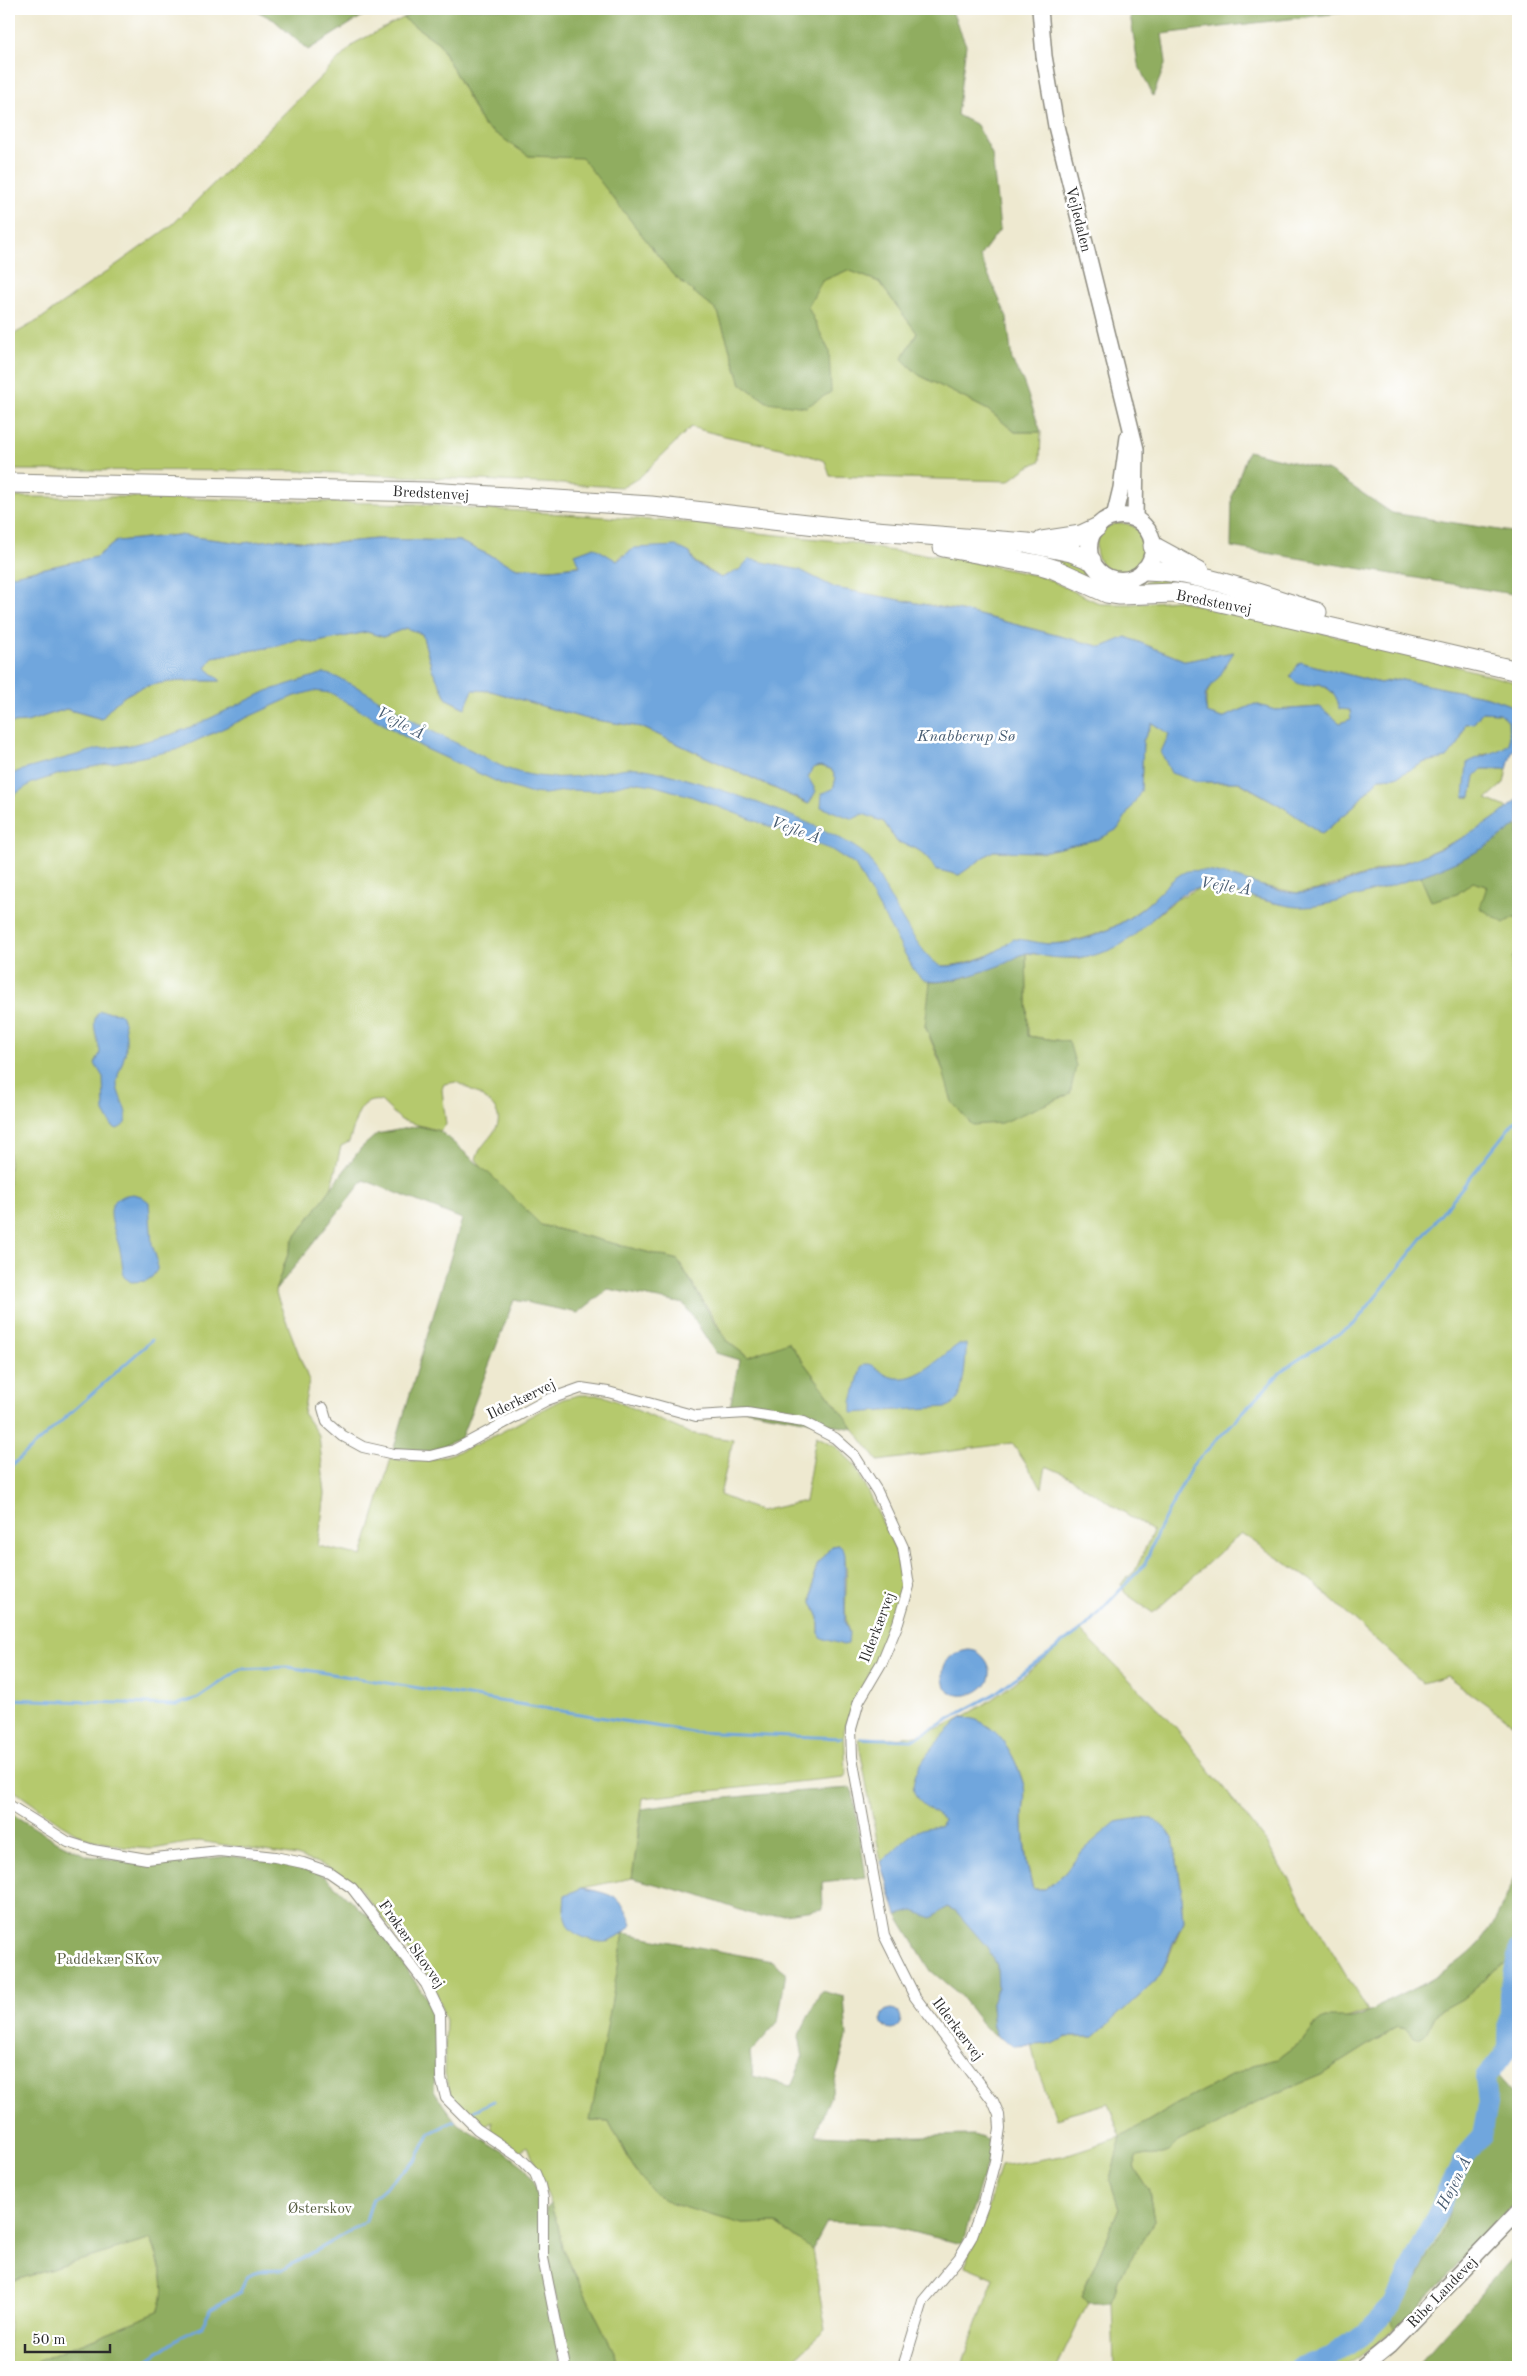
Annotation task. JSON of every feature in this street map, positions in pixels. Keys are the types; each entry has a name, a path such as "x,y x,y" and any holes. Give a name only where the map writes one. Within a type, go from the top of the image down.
{"highway":[{"name":"Bredstenvej","path":"9,483 429,492 651,506 851,529 1028,542 1071,552 1091,560"},
{"name":"Bredstenvej","path":"1028,542 1082,535 1096,528"},
{"name":"Bredstenvej","path":"851,529 1041,565 1108,593 1120,595 1168,593 1195,596 1518,670"},
{"name":"Bredstenvej","path":"1153,546 1225,584"},
{"name":"Bredstenvej","path":"1145,570 1172,572 1225,584 1518,670"}],"main road":[{"path":"1114,517 1136,519 1150,533 1153,546 1153,554 1145,570 1133,578 1119,580 1099,572 1091,560 1089,547 1096,528 1107,519 1114,517"}],"street":[{"name":"Vejledalen","path":"1040,9 1044,56 1056,126 1129,428 1136,449 1136,519"},
{"name":"Vejledalen","path":"1114,517 1124,472 1129,428"},
{"name":"Ilderkærvej","path":"323,1408 327,1422 343,1436 363,1447 394,1454 430,1456 454,1450 547,1400 581,1388 608,1392 696,1416 747,1413 804,1422 835,1438 854,1455 877,1491 903,1547 909,1586 898,1623 882,1662 859,1701 850,1729 852,1757 884,1935 915,1996 960,2060 984,2085 994,2101 999,2115 1000,2128 995,2162 971,2238 959,2258 923,2301 903,2367"},
{"name":"Frøkær Skovvej","path":"9,1805 68,1842 93,1850 147,1859 219,1851 275,1857 303,1863 329,1872 352,1888 426,1984 440,2013 441,2078 446,2098 477,2129 519,2157 535,2173 543,2198 543,2258 565,2367"},
{"name":"Ribe Landevej","path":"1363,2367 1390,2345 1518,2212"}],"green space":[{"path":"253,9 374,9 308,50 274,20"},
{"path":"419,9 951,9 966,45 957,115 977,125 992,154 1000,229 980,256 1007,317 1012,361 1023,381 1041,432 1015,432 988,410 919,375 902,359 917,333 879,282 848,270 822,281 808,307 829,351 831,392 806,407 767,402 741,384 718,312 673,275 582,158 529,156 483,125 439,43 403,18"},
{"path":"1136,9 1374,9 1162,34 1166,62 1153,96 1138,64 1130,14"},
{"path":"403,18 439,43 483,125 529,156 582,157 673,275 718,312 741,384 767,402 829,351 807,307 822,281 848,270 879,282 917,333 902,359 919,375 988,410 1015,432 1041,432 1040,461 1026,468 1009,481 830,476 825,461 792,451 691,427 640,477 623,487 295,471 9,470 9,337 39,320 172,225 355,43"},
{"path":"1248,451 1329,471 1392,513 1518,533 1518,595 1231,547 1232,496"},
{"path":"9,497 130,497 415,504 695,523 748,532 848,542 885,550 949,557 1043,577 1101,604 1132,604 1176,600 1377,645 1518,683 1518,708 1488,697 1397,679 1380,683 1300,662 1308,686 1320,684 1330,690 1348,708 1352,719 1340,723 1320,707 1275,710 1255,704 1222,718 1207,713 1207,695 1233,652 1186,661 1126,637 1102,647 971,613 835,588 800,570 739,570 721,578 695,562 690,553 622,555 617,561 551,569 517,568 459,541 376,539 325,544 282,539 242,543 178,535 117,541 96,557 9,576"},
{"path":"1121,523 1130,525 1141,534 1146,548 1144,557 1135,568 1121,573 1112,571 1101,562 1096,548 1098,539 1107,528"},
{"path":"1010,549 1042,551 1063,556 1082,565 1089,573 1085,578"},
{"path":"1160,576 1237,596 1137,586"},
{"path":"406,628 422,634 432,669 447,699 464,708 473,690 491,691 583,718 641,727 808,804 808,777 813,768 820,766 831,769 836,778 833,789 863,813 884,822 897,842 920,851 928,858 935,869 959,875 993,851 1043,852 1137,796 1141,791 1143,741 1152,723 1169,734 1197,782 1238,782 1283,807 1322,834 1351,809 1379,778 1396,777 1425,762 1447,758 1459,743 1465,724 1474,723 1482,712 1499,713 1509,721 1509,744 1499,752 1481,755 1464,797 1471,797 1475,776 1482,769 1507,769 1504,783 1486,799 1509,808 1473,833 1420,857 1317,890 1298,893 1263,886 1171,881 1134,914 1107,930 1092,936 1060,943 1006,947 971,961 941,966 925,1026 946,1077 1069,1042 1028,1036 1026,953 1077,959 1121,944 1177,899 1201,887 1216,888 1274,903 1313,906 1348,898 1420,876 1431,900 1457,894 1473,882 1487,886 1514,917 1518,917 1518,949 1513,957 1512,971 1518,972 1518,1727 1447,1676 1423,1683 1312,1581 1241,1533 1153,1613 1125,1593 1121,1584 1135,1571 1153,1531 1066,1475 1046,1466 1042,1488 1012,1443 878,1461 789,1343 748,1357 729,1343 678,1260 541,1225 482,1168 476,1159 481,1147 495,1130 498,1122 497,1114 487,1100 456,1082 444,1084 442,1089 446,1125 440,1131 401,1120 381,1101 366,1103 358,1113 349,1142 341,1146 331,1189 293,1240 275,1291 309,1381 303,1413 319,1436 325,1494 318,1546 362,1556 391,1458 412,1461 456,1452 479,1443 563,1399 579,1395 602,1395 689,1433 733,1440 720,1495 760,1511 805,1501 816,1436 834,1445 854,1464 895,1548 904,1585 881,1649 844,1727 846,1774 844,1777 643,1798 632,1878 582,1888 565,1895 564,1910 608,1942 624,1933 591,2121 609,2122 636,2172 742,2224 776,2223 812,2250 826,2330 785,2367 617,2367 614,2352 562,2248 558,2225 528,2146 520,2151 492,2134 492,2121 483,2127 451,2094 444,2074 446,2020 430,1978 359,1888 326,1866 297,1856 199,1841 153,1849 123,1847 84,1838 9,1787 9,723 27,722 66,709 102,719 113,705 126,695 155,684 187,681 220,681 206,668 213,657 278,646 298,639 313,643 367,632 383,637","holes":["839,1545 844,1555 847,1576 845,1611 849,1633 819,1633 819,1618 812,1602 814,1575 818,1563 832,1546"]},
{"path":"1518,824 1518,917 1514,917 1504,923 1480,908 1487,886 1473,882 1457,894 1431,901 1420,876 1483,848"},
{"path":"1518,949 1518,972 1512,971 1513,957"},
{"path":"1026,953 1028,1036 1069,1042 1076,1066 1070,1094 1001,1123 972,1125 952,1102 939,1057 925,1026 930,982 955,980 991,968"},
{"path":"418,1126 440,1131 493,1177 541,1225 678,1260 729,1343 748,1357 788,1342 854,1429 730,1407 739,1360 716,1353 684,1304 608,1289 578,1313 514,1300 461,1438 430,1452 393,1451 462,1219 364,1180 275,1291 293,1240 361,1148 377,1134"},
{"path":"1080,1630 1174,1725 1267,1843 1368,2011 1312,2030 1305,2039 1278,2059 1252,2065 1177,2104 1121,2137 1108,2103 1056,2118 1037,2069 1031,2044 1053,2044 1066,2037 1094,2037 1160,1976 1184,1922 1181,1885 1173,1838 1084,1849 1064,1874 1045,1889 1033,1889 1024,1835 1025,1790 1016,1763 1003,1741 985,1724 974,1719 962,1717 1003,1692"},
{"path":"961,1718 929,1753 914,1779 929,1808 945,1820 940,1827 881,1862 858,1739 916,1735 939,1728"},
{"path":"852,1788 866,1877 822,1882 823,1909 760,1917 697,1895 632,1878 642,1809 747,1796"},
{"name":"Østerskov","path":"9,1812 54,1840 87,1856 151,1864 230,1856 290,1863 311,1868 325,1877 371,1919 433,2007 437,2035 434,2090 458,2124 509,2155 526,2168 538,2193 561,2367 24,2367 158,2312 163,2285 160,2266 151,2239 9,2282"},
{"path":"1518,1870 1518,1951 1462,1999 1436,2013 1426,2033 1421,2037 1413,2037 1406,2029 1397,2027 1321,2075 1263,2099 1219,2124 1178,2142 1168,2152 1155,2156 1138,2157 1134,2167 1149,2191 1154,2221 1118,2280 1112,2302 1088,2302 1081,2297 1119,2208 1110,2180 1121,2137 1177,2104 1252,2065 1278,2059 1305,2039 1321,2020 1326,2018 1352,2018 1362,2015 1440,1975 1468,1954 1486,1934 1502,1907"},
{"path":"947,1907 956,1911 988,1947 997,1965 998,1987 991,2005 993,2027 997,2036 986,2029 959,1994 931,1971 897,1915 913,1910 932,1917"},
{"path":"624,1933 772,1961 786,1972 778,2022 750,2053 753,2076 791,2086 803,2058 799,2035 821,1991 844,1997 847,2037 832,2092 815,2135 871,2137 974,2135 988,2140 992,2147 962,2244 879,2224 827,2222 812,2250 776,2223 742,2224 669,2203 653,2192 636,2172 609,2122 590,2121"},
{"path":"1518,1951 1518,1966 1511,2011 1511,2049 1491,2077 1492,2124 1458,2181 1445,2226 1418,2277 1390,2317 1397,2328 1344,2367 1114,2367 1112,2302 1118,2280 1154,2221 1149,2191 1134,2167 1138,2157 1155,2156 1168,2152 1177,2142 1219,2124 1263,2099 1321,2075 1397,2027 1406,2029 1421,2037 1426,2033 1436,2013 1462,1999"},
{"path":"1494,2073 1518,2100 1518,2201 1397,2328 1389,2317 1418,2277 1445,2226 1458,2181 1492,2124 1489,2085"},
{"path":"1121,2137 1110,2180 1119,2208 1081,2297 1088,2302 1057,2367 961,2367 994,2278 965,2266 983,2222 1000,2166 1062,2156"},
{"path":"550,2204 558,2225 562,2248 614,2352 617,2367 570,2367 547,2253 546,2208"},
{"path":"151,2239 160,2266 163,2284 163,2294 158,2312 24,2367 9,2367 9,2282"},
{"path":"1518,2252 1518,2367 1415,2367"}],"water":[{"name":"Knabberup Sø","path":"178,535 242,543 282,539 325,544 376,539 459,541 517,568 551,569 580,566 575,554 594,547 617,561 634,548 676,546 690,553 695,563 721,578 739,570 749,559 800,570 835,588 971,613 1102,647 1126,637 1186,661 1234,652 1221,674 1207,691 1205,700 1207,713 1222,718 1255,704 1275,710 1320,707 1340,723 1351,719 1350,710 1339,709 1336,697 1328,689 1320,684 1303,685 1293,680 1290,676 1300,662 1380,683 1397,679 1488,697 1518,708 1518,743 1512,752 1507,769 1482,769 1475,776 1471,797 1464,797 1467,763 1509,744 1508,721 1499,713 1482,712 1474,723 1465,724 1459,743 1447,758 1425,762 1396,777 1379,778 1351,809 1322,834 1283,807 1239,782 1197,782 1171,773 1161,752 1169,734 1152,723 1143,741 1141,791 1118,829 1099,839 1043,852 993,851 959,875 935,869 928,858 920,851 897,842 884,822 863,814 853,819 821,807 822,793 833,789 836,778 831,769 820,766 813,768 808,777 816,791 809,804 641,727 583,718 491,691 473,690 465,708 447,699 432,669 422,634 406,628 383,637 367,632 313,643 298,639 278,646 213,657 206,668 221,681 187,681 155,684 126,695 113,705 102,719 66,709 27,722 9,723 9,576 96,557 117,541"},
{"name":"Vejle Å","path":"324,673 355,686 428,729 512,770 528,775 559,777 590,775 628,768 658,772 687,779 761,804 830,833 856,848 870,860 913,937 934,962 943,966 964,964 979,959 1000,949 1014,939 1048,944 1074,941 1099,934 1133,916 1175,878 1187,871 1214,872 1268,888 1295,893 1318,891 1399,865 1441,848 1482,827 1518,799 1518,824 1484,848 1465,858 1405,881 1339,901 1322,905 1297,907 1225,891 1199,888 1181,895 1131,938 1105,952 1096,955 1067,958 1026,953 979,973 936,982 924,980 914,970 855,865 832,850 690,796 652,785 633,782 596,791 571,790 545,794 529,793 504,785 422,747 331,693 313,691 292,697 176,750 63,773 32,783 9,798 9,776 19,771 98,749 131,745 170,735 196,725 267,691"},
{"path":"100,1011 119,1013 125,1026 126,1050 118,1074 117,1087 125,1108 126,1120 117,1129 112,1126 104,1112 103,1077 95,1064 100,1053 94,1025"},
{"path":"133,1194 141,1196 149,1202 152,1244 157,1260 157,1270 146,1281 131,1282 124,1277 111,1213 112,1206 116,1200 122,1196"},
{"path":"959,1344 966,1344 963,1379 956,1402 947,1407 852,1413 852,1402 861,1367 869,1364 886,1375 906,1378 925,1370"},
{"path":"839,1545 843,1547 845,1555 845,1622 849,1633 848,1644 843,1645 822,1638 819,1633 819,1618 812,1602 814,1575 818,1563 832,1546"},
{"path":"968,1650 978,1652 985,1659 990,1669 989,1678 978,1691 961,1695 952,1693 945,1688 943,1680 944,1667 949,1658"},
{"path":"962,1717 974,1719 985,1724 995,1732 1010,1751 1020,1774 1025,1790 1024,1844 1033,1889 1045,1889 1064,1874 1084,1849 1116,1822 1140,1818 1154,1819 1173,1837 1181,1885 1184,1922 1160,1976 1094,2037 1066,2037 1053,2044 1014,2046 997,2036 993,2027 991,2005 998,1987 997,1965 987,1947 956,1911 947,1907 932,1918 913,1911 897,1915 881,1862 914,1833 930,1827 940,1827 944,1820 917,1798 913,1788 920,1766 928,1754 946,1732"},
{"path":"582,1888 608,1894 620,1902 632,1925 616,1938 606,1942 594,1941 575,1933 568,1926 565,1918 565,1895"},
{"path":"887,2009 895,2009 901,2015 901,2023 895,2029 887,2029 881,2023 881,2015"}],"waterway":[{"path":"861,1738 912,1740 994,1694 1086,1626 1145,1564 1157,1533 1192,1466 1284,1369 1355,1323 1513,1123 1518,1120"},
{"path":"9,1468 152,1340"},
{"path":"9,1699 176,1705 198,1698 240,1669 288,1667 692,1732 841,1738"},
{"name":"Højen Å","path":"1300,2367 1332,2356 1366,2332 1393,2305 1465,2155 1482,2136 1488,2105 1485,2078 1508,2049 1509,1994 1518,1951"},
{"path":"473,2111 494,2101"},
{"path":"138,2367 184,2334 202,2326 211,2309 240,2292 247,2277 258,2271 282,2270 360,2225 366,2220 373,2198 416,2160 430,2133 454,2121"}],"park label":[{"name":"Paddekær SKov","path":"108,1959"}]}
